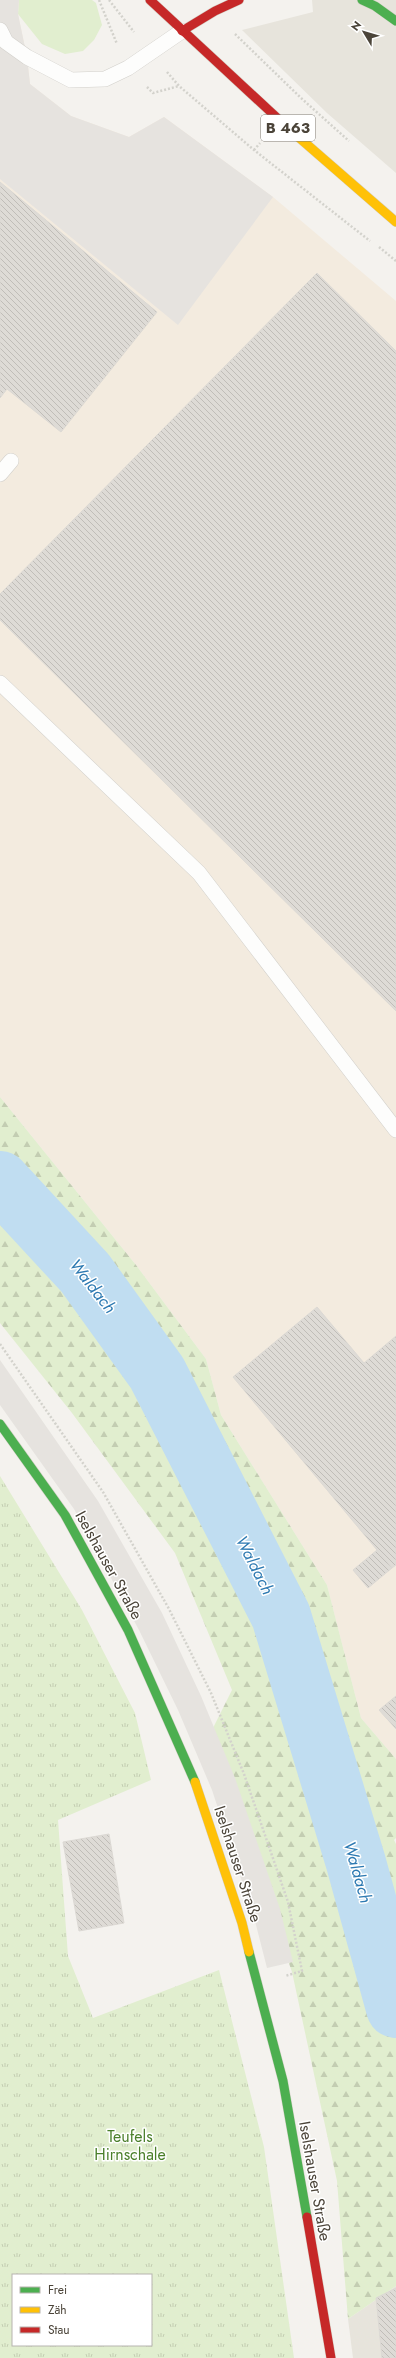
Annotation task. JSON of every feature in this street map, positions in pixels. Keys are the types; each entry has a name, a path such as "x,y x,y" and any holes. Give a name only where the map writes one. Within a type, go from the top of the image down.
{"street":[{"name":"B 463","path":"150,0 278,120 396,222"},
{"path":"182,31 215,11 239,0"},
{"path":"362,0 375,6 396,22"},
{"name":"Iselshauser Straße","path":"0,1424 65,1515 128,1630 200,1794 242,1923 283,2081 331,2358"}],"lane":[{"path":"0,30 6,42 27,57 71,80 105,79 128,68 182,31"},
{"path":"0,474 11,461"},
{"path":"0,683 199,873 396,1130"}],"path":[{"path":"109,0 150,52"},
{"path":"235,34 301,98 354,145"},
{"path":"179,86 254,150 371,241"},
{"path":"377,246 396,261"},
{"path":"0,1344 103,1492 169,1609 212,1692 244,1774 288,1902 302,1971 258,1985"}],"shaded area":[{"path":"0,0 19,0 18,14 27,57 30,84 71,116 129,137 164,117 273,197 396,301 396,1759 361,1718 327,1585 221,1415 206,1359 136,1265 0,1097"},
{"path":"0,0 19,0 18,14 27,57 30,84 71,116 129,137 164,117 273,197 178,325 0,179"},
{"path":"312,0 396,0 396,173 327,113 242,30 313,12"},
{"path":"0,1360 98,1501 162,1613 201,1696 235,1778 280,1909 293,1962 267,1968 255,1921 212,1790 178,1710 139,1630 74,1509 0,1405"},
{"path":"396,2286 396,2358 353,2358 348,2319"}],"green space":[{"path":"19,0 92,0 96,3 102,25 94,40 83,51 65,54 42,44 18,14"},
{"path":"0,1097 136,1265 206,1359 221,1415 327,1585 361,1718 396,1759 396,1838 394,1840 396,1844 396,2286 348,2319 337,2181 292,1972 210,1734 232,1690 175,1553 72,1413 0,1323"},
{"name":"Teufels Hirnschale","path":"0,1476 82,1610 135,1713 151,1780 58,1820 68,1956 93,2018 219,1970 264,2147 294,2358 0,2358"}],"building":[{"path":"0,182 157,312 61,432 7,389 0,398"},
{"path":"317,273 396,351 396,1011 0,620 0,594"},
{"path":"317,1307 364,1363 396,1336 396,1565 392,1568 233,1377"},
{"path":"377,1550 392,1568 368,1588 353,1570"},
{"path":"396,1696 396,1729 379,1710"},
{"path":"109,1834 124,1923 79,1931 63,1842"},
{"path":"396,2288 396,2358 382,2358 376,2298"}],"waterway":[{"name":"Waldach","path":"0,1181 85,1273 157,1373 281,1616 356,1863 396,2008"}],"traffic: fast":[{"path":"362,0 375,6 396,21"},
{"path":"0,1424 65,1515 128,1630 195,1782"},
{"path":"249,1952 283,2081 307,2217"}],"traffic: slow":[{"path":"288,128 396,222"},
{"path":"195,1782 242,1923 249,1952"}],"traffic: jam":[{"path":"150,0 288,128"},
{"path":"182,31 215,11 239,0"},
{"path":"307,2217 331,2358"}]}
